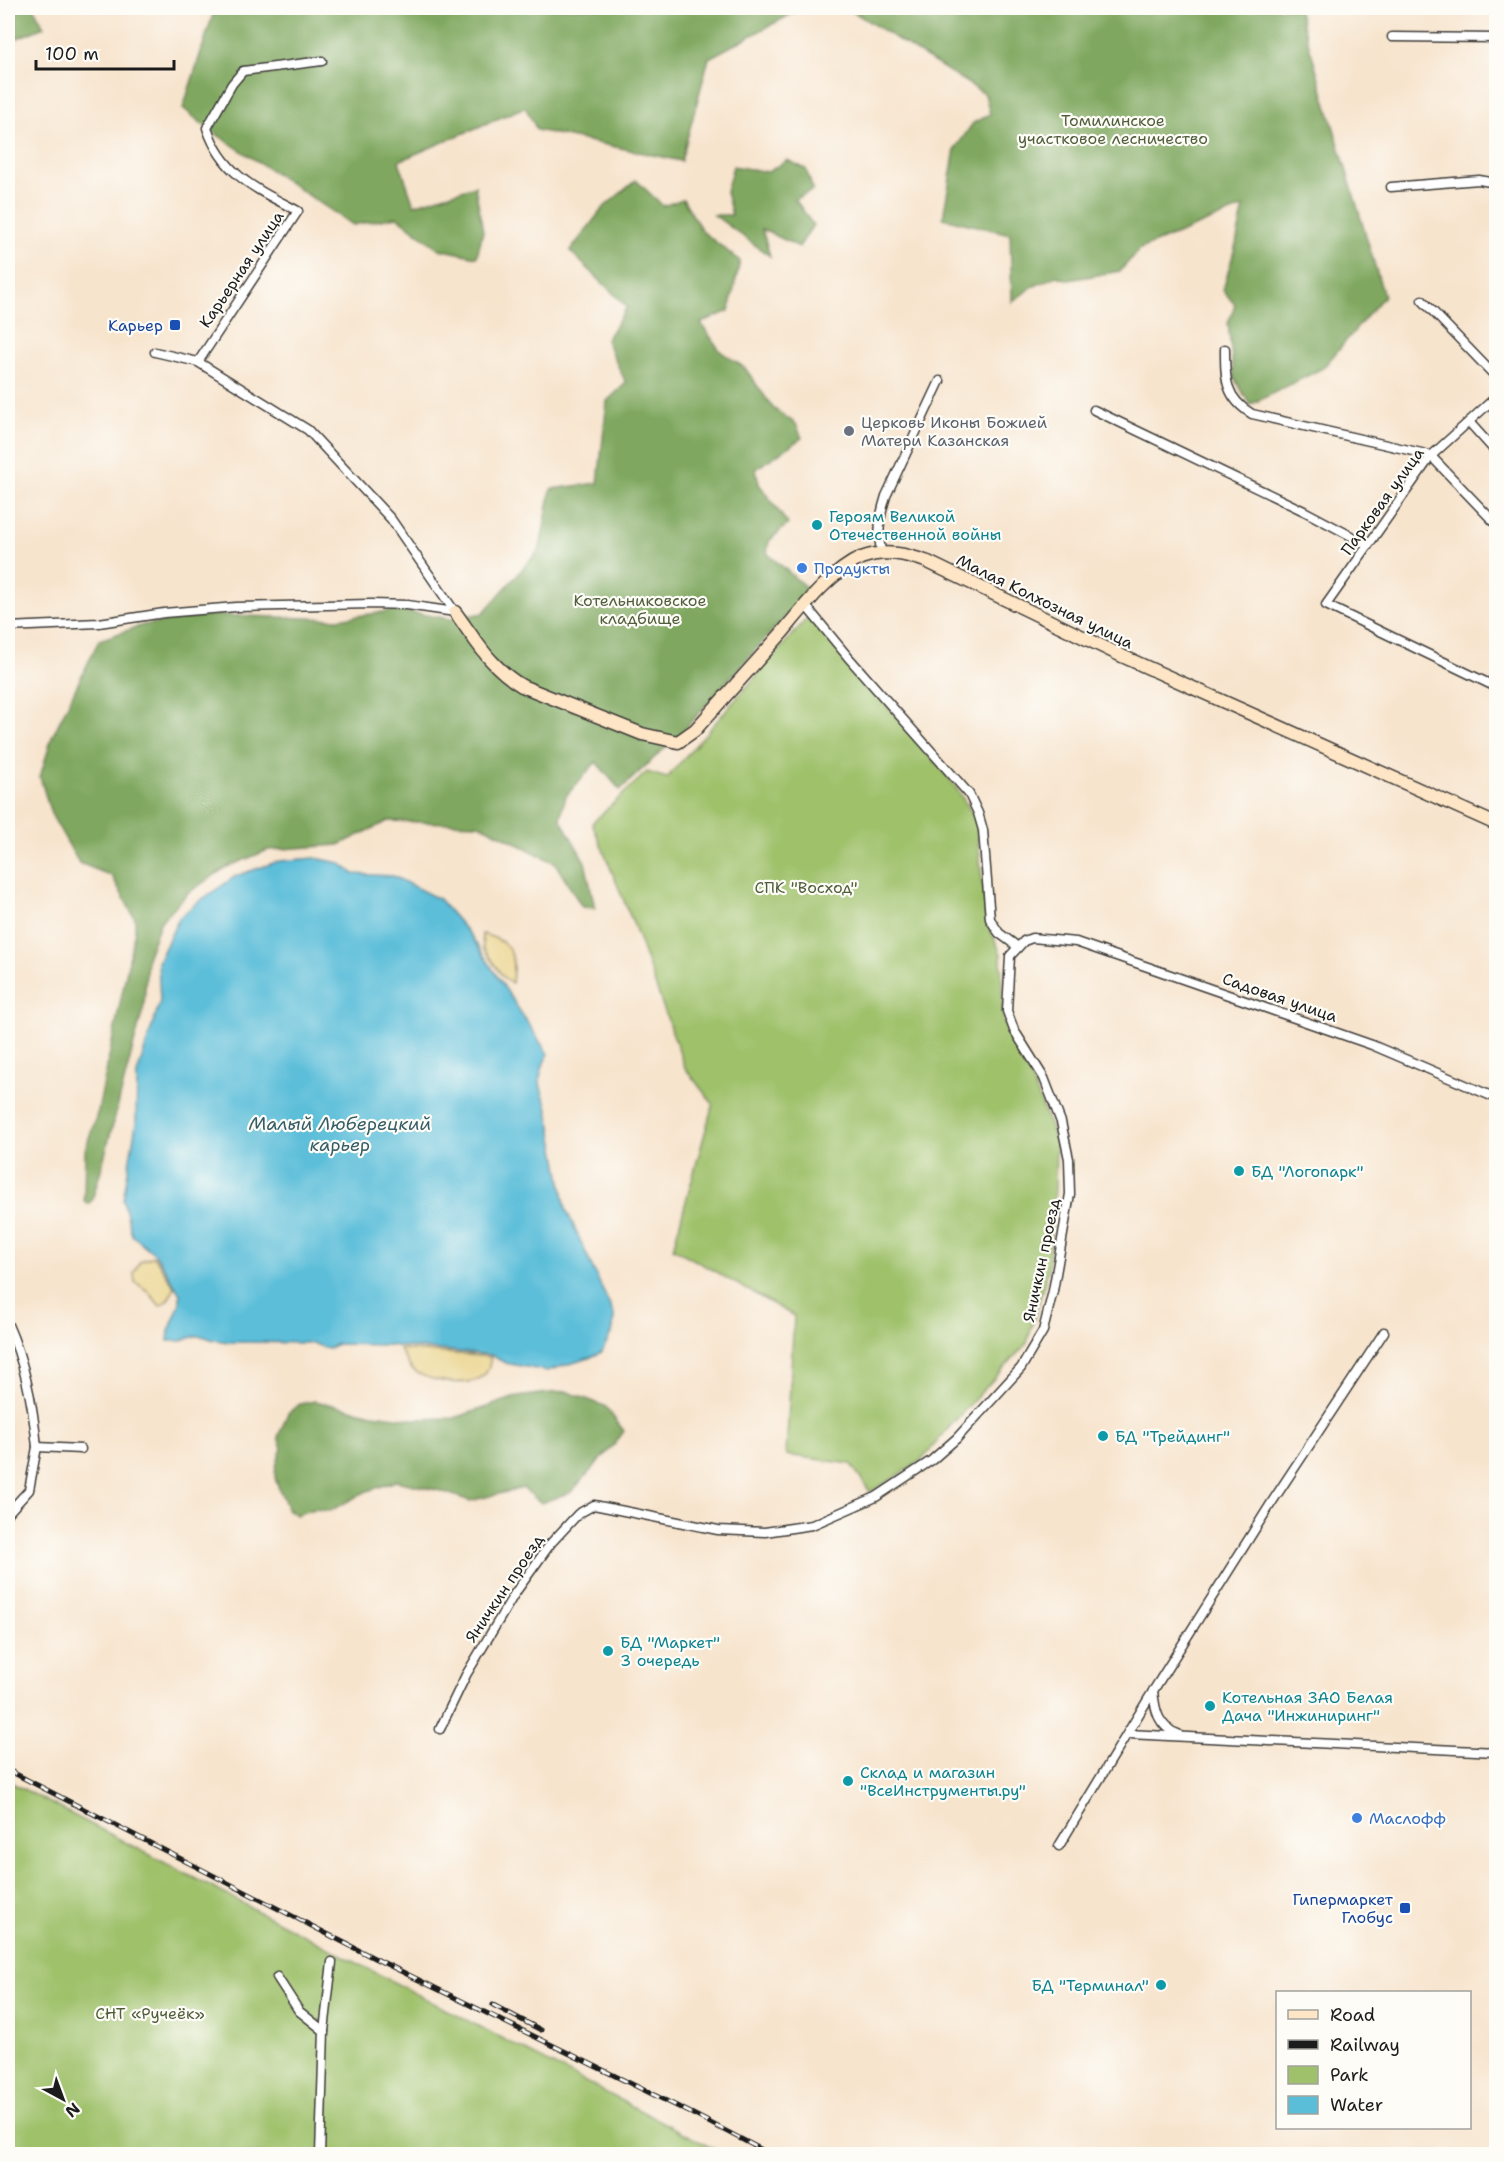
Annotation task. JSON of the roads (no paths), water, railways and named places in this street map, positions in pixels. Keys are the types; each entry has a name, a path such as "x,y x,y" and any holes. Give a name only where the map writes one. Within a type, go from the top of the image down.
{"street":[{"path":"1392,37 1497,38"},
{"name":"Карьерная улица","path":"198,362 298,211 251,184 225,164 213,146 207,128 232,84 243,71 322,61"},
{"path":"1391,187 1479,180 1497,183"},
{"path":"1422,300 1497,377"},
{"path":"1226,349 1227,387 1245,410 1252,414 1431,456 1497,524"},
{"path":"155,352 198,362 308,430 390,519 456,612"},
{"path":"881,553 879,524 886,496 940,381"},
{"name":"Парковая улица","path":"1497,398 1431,456 1326,605 1497,687"},
{"path":"1094,410 1304,511 1368,545"},
{"path":"1468,422 1497,452"},
{"name":"Малая Колхозная улица","path":"456,612 493,665 522,686 642,734 678,742 695,730 806,606 844,569 860,559 881,553 902,554 928,562 1122,656 1497,824"},
{"path":"8,627 99,623 164,613 236,607 380,604 408,605 456,612"},
{"path":"806,606 969,794 983,830 990,919 999,933 1018,947"},
{"name":"Садовая улица","path":"1018,947 1024,941 1032,938 1076,942 1372,1045 1497,1098"},
{"name":"Яничкин проезд","path":"440,1729 466,1675 514,1593 551,1543 578,1514 594,1505 718,1530 765,1532 812,1525 876,1497 932,1460 957,1438 1021,1368 1042,1331 1045,1321 1053,1291 1070,1194 1069,1158 1061,1122 1044,1078 1014,1030 1007,1011 1010,956 1018,947"},
{"path":"8,1325 20,1352 27,1380 37,1447 29,1490 8,1513"},
{"path":"1059,1846 1272,1502 1384,1332"},
{"path":"37,1447 81,1449"},
{"path":"1153,1691 1155,1711 1159,1719 1167,1729 1187,1737"},
{"path":"1128,1734 1497,1752"},
{"path":"320,2154 324,2031 332,1962"},
{"path":"277,1977 299,2011 324,2031"}],"water":[{"name":"Малый Люберецкий карьер","path":"315,858 340,863 354,874 393,876 439,899 471,936 548,1054 542,1068 540,1084 547,1104 566,1209 614,1315 613,1329 602,1352 547,1371 505,1363 491,1355 387,1345 337,1344 328,1349 312,1343 229,1342 202,1336 168,1341 169,1331 180,1304 180,1294 156,1255 132,1235 123,1200 136,1124 137,1074 160,1001 158,962 179,918 236,876 279,861"}],"railway":[{"path":"8,1770 374,1958 770,2154"},
{"path":"493,2005 541,2030"}],"place":[{"name":"Карьер","path":"175,325"},
{"name":"Церковь Иконы Божией Матери Казанская","path":"849,431"},
{"name":"Героям Великой Отечественной войны","path":"817,525"},
{"name":"Продукты","path":"802,568"},
{"name":"БД \"Логопарк\"","path":"1239,1171"},
{"name":"БД \"Трейдинг\"","path":"1103,1436"},
{"name":"БД \"Маркет\" 3 очередь","path":"608,1651"},
{"name":"Котельная ЗАО Белая Дача \"Инжиниринг\"","path":"1210,1706"},
{"name":"Склад и магазин \"ВсеИнструменты.ру\"","path":"848,1781"},
{"name":"Маслофф","path":"1357,1818"},
{"name":"Гипермаркет Глобус","path":"1405,1908"},
{"name":"БД \"Терминал\"","path":"1161,1985"}],"park label":[{"name":"Томилинское участковое лесничество","path":"1113,129"},
{"name":"Котельниковское кладбище","path":"640,609"},
{"name":"СПК \"Восход\"","path":"806,887"},
{"name":"СНТ «Ручеёк»","path":"150,2013"}]}
